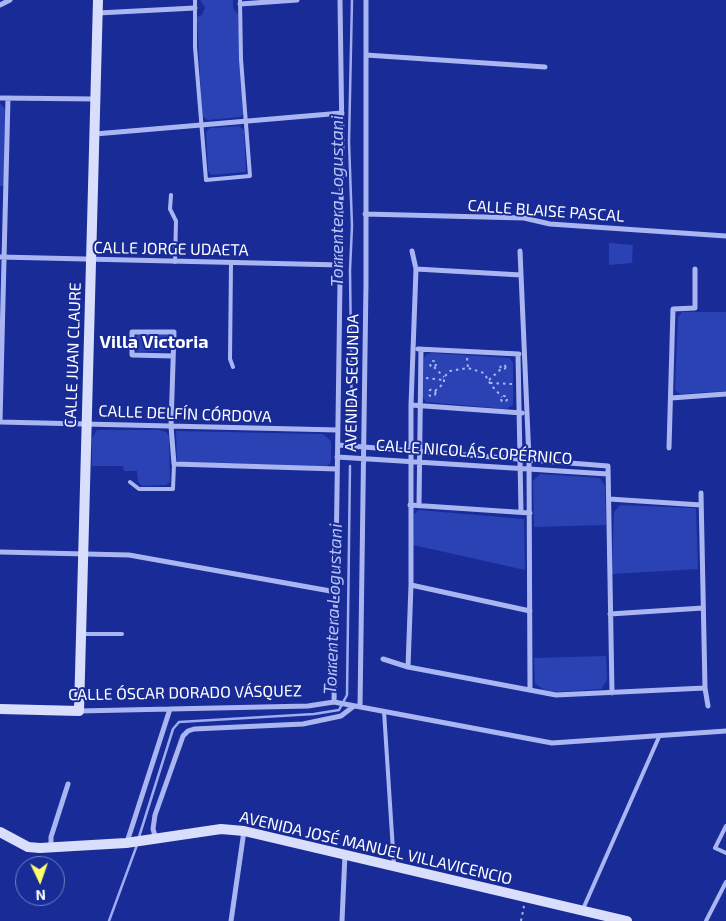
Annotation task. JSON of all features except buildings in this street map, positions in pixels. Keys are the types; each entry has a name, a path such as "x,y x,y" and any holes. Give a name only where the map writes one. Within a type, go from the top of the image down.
{"street":[{"path":"0,5 10,0"},
{"name":"CALLE JUAN CLAURE","path":"79,711 98,0"},
{"path":"240,2 297,0"},
{"name":"AVENIDA SEGUNDA","path":"334,702 341,265 342,113 340,0"},
{"name":"AVENIDA SEGUNDA","path":"357,706 366,283 366,0"},
{"path":"98,13 195,8"},
{"path":"366,55 546,67"},
{"path":"0,98 96,99"},
{"path":"0,422 2,257 8,98"},
{"path":"95,134 342,113"},
{"name":"CALLE BLAISE PASCAL","path":"365,214 524,218 550,224 726,236"},
{"path":"408,667 411,585 411,405 416,269 412,251"},
{"path":"520,251 529,460 530,690"},
{"name":"CALLE JORGE UDAETA","path":"2,257 341,265"},
{"path":"416,269 521,276"},
{"path":"669,448 673,309 695,308 695,269"},
{"path":"173,356 132,355 132,332 174,332 171,426 174,464 337,469"},
{"path":"413,348 525,355"},
{"path":"419,506 421,349"},
{"path":"518,354 521,512"},
{"path":"670,398 726,394"},
{"path":"411,405 527,414"},
{"name":"CALLE DELFÍN CÓRDOVA","path":"0,422 338,430"},
{"name":"CALLE NICOLÁS COPÉRNICO","path":"337,456 608,474 608,466 338,445"},
{"path":"608,474 612,693"},
{"path":"701,493 705,688 708,706"},
{"path":"608,499 701,505"},
{"path":"410,505 530,512"},
{"path":"0,552 129,555 336,592"},
{"path":"411,585 530,611"},
{"path":"610,614 703,608"},
{"path":"383,659 408,667 556,695 705,688"},
{"name":"CALLE ÓSCAR DORADO VÁSQUEZ","path":"0,709 79,711 308,706 334,702 552,743 726,731"},
{"path":"156,839 153,828 155,815 183,736 188,731 194,729 303,724 342,716 357,706"},
{"path":"135,842 170,709"},
{"path":"51,848 51,837 68,784"},
{"name":"AVENIDA JOSÉ MANUEL VILLAVICENCIO","path":"0,832 28,847 51,848 135,842 221,829 244,832 345,854 620,920"},
{"path":"231,921 244,832"},
{"path":"342,921 345,854"}],"lane":[{"path":"195,0 200,125 206,180 250,176 240,2"},
{"path":"171,195 170,209 176,220 176,262"},
{"path":"231,263 230,359 233,367"},
{"path":"130,482 139,489 173,489 174,464"},
{"path":"81,634 122,634"},
{"path":"384,711 394,866"},
{"path":"582,911 659,737"},
{"path":"726,826 715,848 726,853"},
{"path":"706,921 726,882"}],"path":[{"path":"467,356 468,368"},
{"path":"434,367 444,379"},
{"path":"435,391 444,383 444,379 450,371 468,368 484,373 502,397"},
{"path":"490,381 501,369"},
{"path":"424,378 444,379"},
{"path":"490,381 512,384 512,392"},
{"path":"521,921 526,897"}],"shaded area":[{"path":"200,0 233,0 233,8 238,14 244,114 240,117 208,120 202,116 197,17 202,15 205,7"},
{"path":"0,103 5,109 4,186 0,186"},
{"path":"239,126 244,130 246,172 211,175 208,171 206,132 210,128"},
{"path":"609,243 633,245 632,263 609,265"},
{"path":"682,312 726,312 726,391 680,394 675,390 678,317"},
{"path":"138,334 169,334 169,350 138,352 135,348 135,339"},
{"path":"427,354 510,358 513,363 513,405 506,409 426,402 423,397 424,358"},
{"path":"97,430 159,430 166,432 169,436 170,482 166,485 142,486 138,482 137,471 124,471 123,466 92,466 92,438"},
{"path":"176,431 323,434 331,441 331,460 330,464 326,466 179,462 177,460"},
{"path":"540,474 600,478 605,486 606,525 534,527 533,481"},
{"path":"620,505 696,509 698,569 612,574 614,512"},
{"path":"419,510 524,519 525,570 413,545 414,514"},
{"path":"606,656 607,680 601,689 556,692 545,690 535,684 534,658"}],"waterway":[{"name":"Torrentera Logustani","path":"352,0 349,142 352,226 350,270 352,432"},
{"name":"Torrentera Logustani","path":"139,837 173,729 179,722 314,714 339,710 347,695 350,466"},
{"name":"Torrentera Logustani","path":"109,921 137,845"}],"district":[{"name":"Villa Victoria","path":"154,342"}]}
